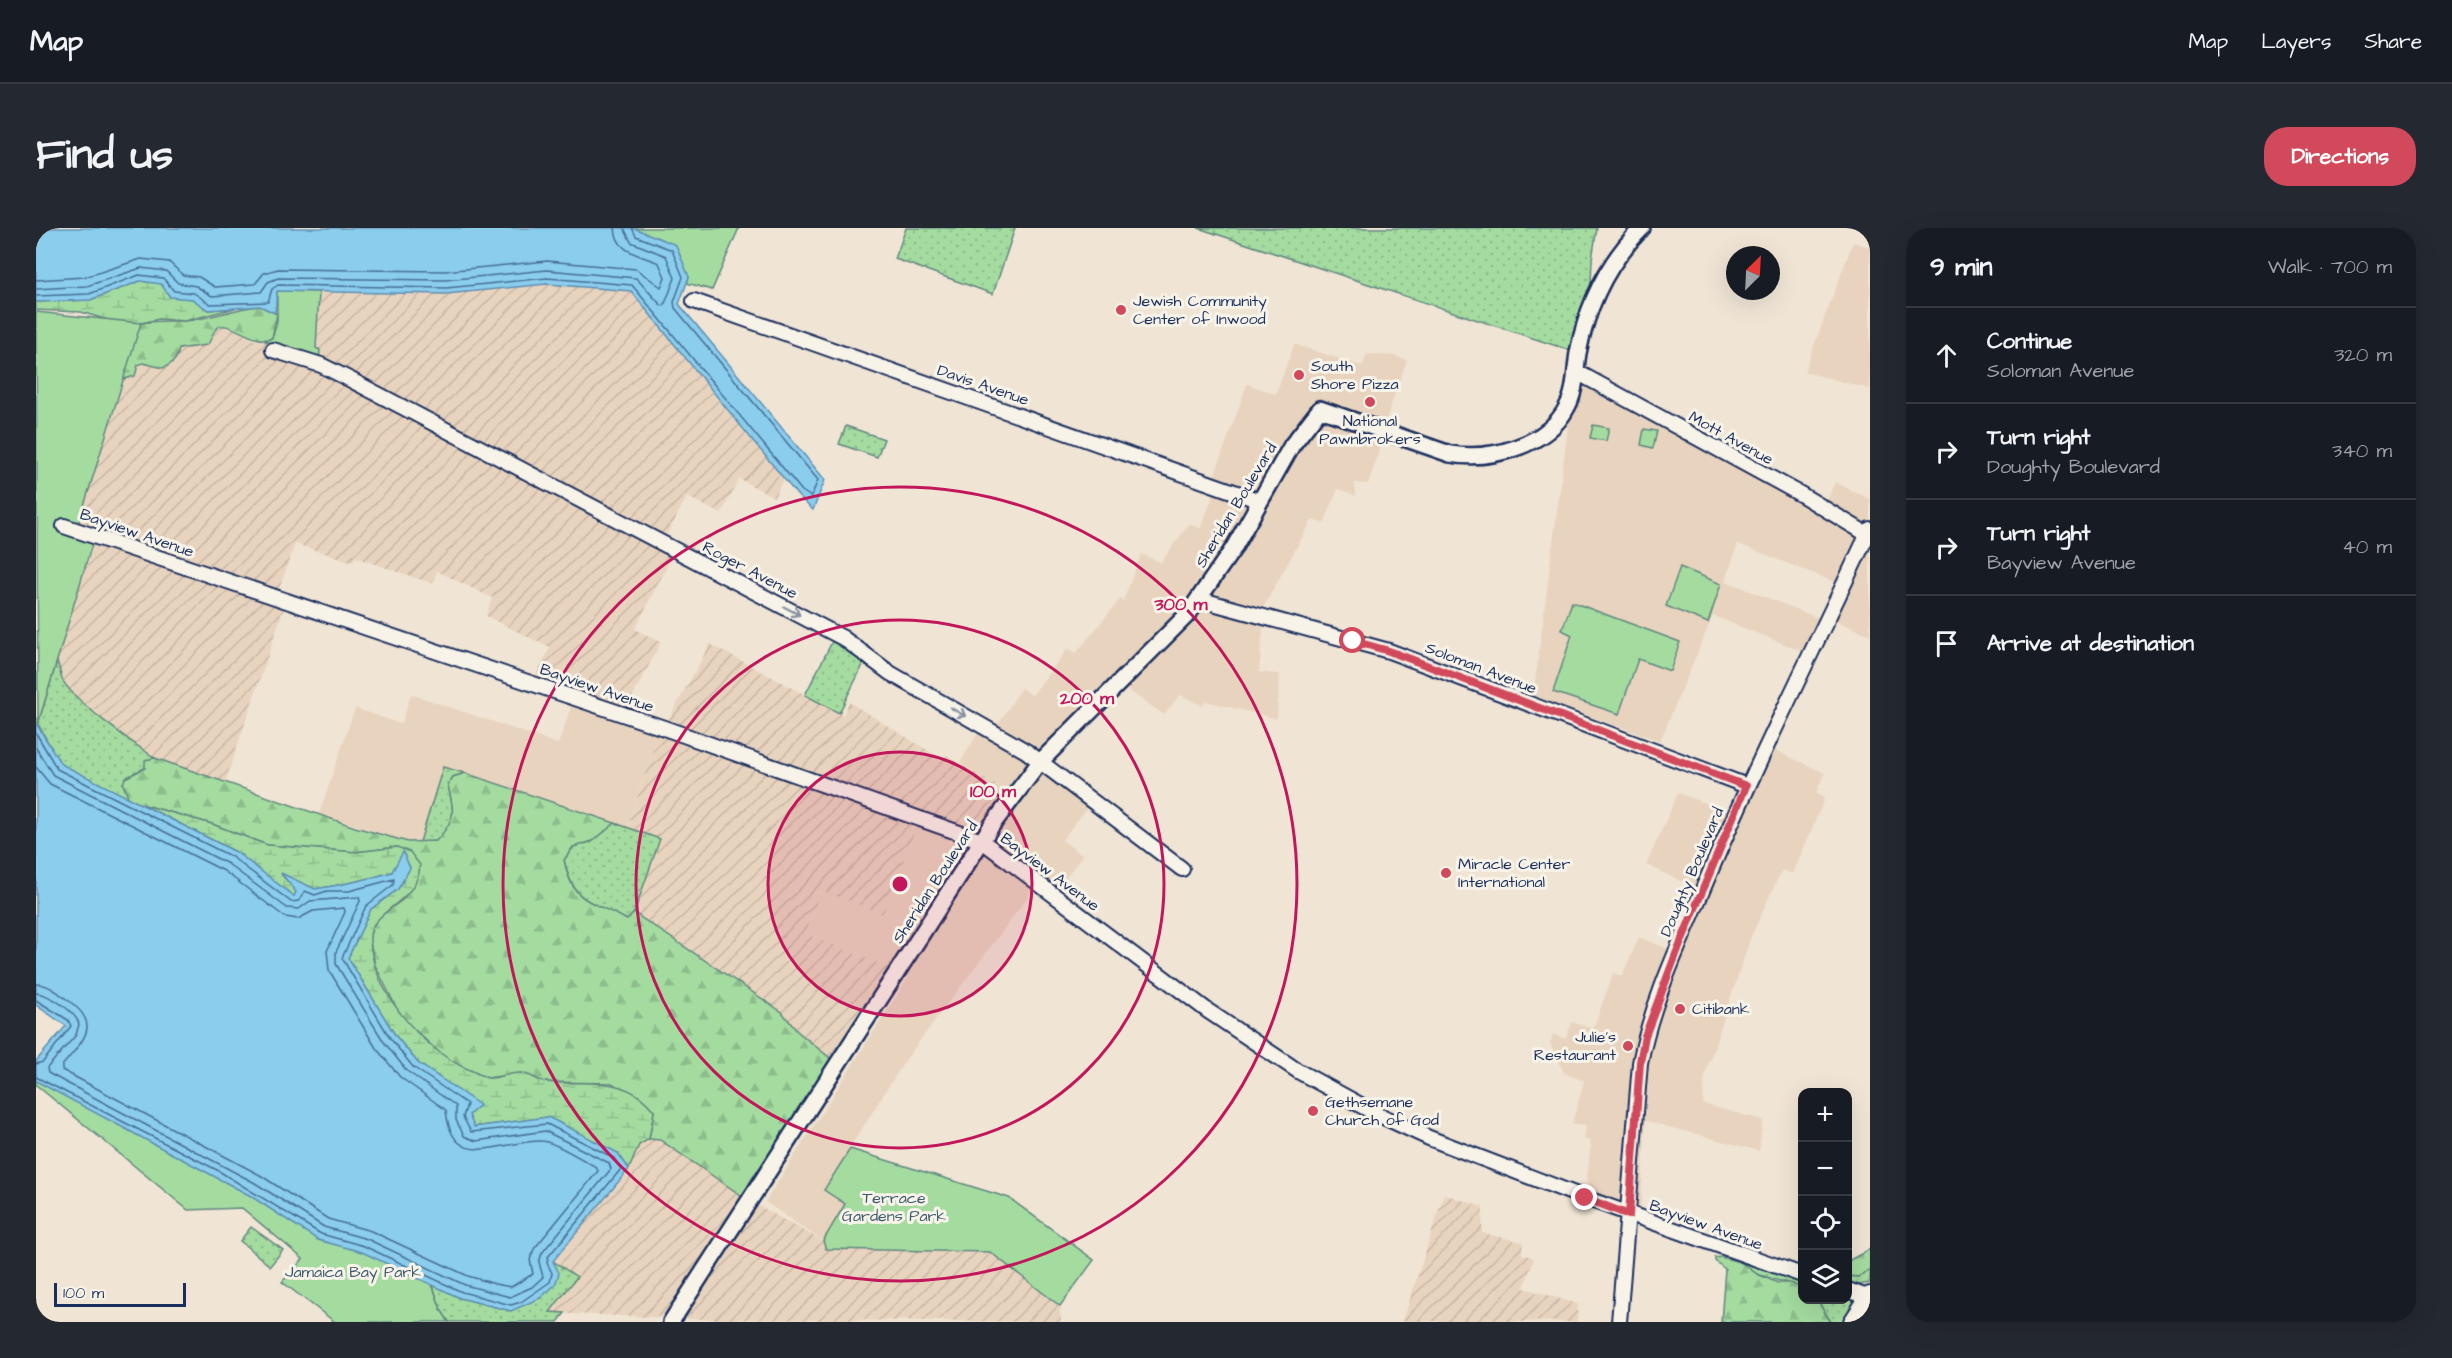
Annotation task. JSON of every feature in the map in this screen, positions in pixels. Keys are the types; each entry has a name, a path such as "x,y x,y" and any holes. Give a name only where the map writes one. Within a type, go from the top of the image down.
{"highway":[{"path":"1853,1322 1870,1297"}],"main road":[{"name":"Sheridan Boulevard","path":"673,1319 982,841 1040,762 1155,650 1198,599 1233,549 1292,445 1320,409 1450,454 1472,458 1494,455 1519,447 1559,419 1573,394 1582,334 1605,275 1629,241 1642,228"}],"street":[{"name":"Davis Avenue","path":"694,301 1260,501"},
{"name":"Roger Avenue","path":"273,350 321,365 351,380 843,638 880,667 1015,744 1182,869"},
{"name":"Mott Avenue","path":"1575,371 1869,533"},
{"name":"Bayview Avenue","path":"64,526 664,728 982,841 1208,1011 1298,1071 1429,1138 1629,1215 1798,1273"},
{"name":"Doughty Boulevard","path":"1619,1322 1640,1062 1645,1036 1676,954 1746,786 1869,533"},
{"name":"Soloman Avenue","path":"1198,599 1389,651 1746,786"},
{"path":"1852,1291 1870,1297"}],"shaded area":[{"path":"1853,242 1870,247 1870,389 1804,372"},
{"path":"547,284 631,291 784,479 774,497 739,479 721,514 687,497 662,544 675,551 635,629 661,642 623,715 531,685 550,648 486,616 492,598 437,571 433,584 355,557 353,562 295,544 276,598 286,602 225,783 155,758 122,737 71,692 62,679 57,661 95,535 77,528 124,379 130,378 138,365 144,363 163,368 177,357 179,349 203,346 211,341 217,328 227,326 254,340 265,341 319,360 316,348 319,292 446,294"},
{"path":"1294,344 1362,366 1367,354 1396,356 1407,360 1382,431 1386,433 1368,484 1355,483 1356,496 1338,489 1324,524 1312,520 1259,615 1264,617 1259,672 1280,674 1277,719 1205,701 1203,706 1180,695 1164,715 1122,686 1040,765 1091,803 1062,840 1083,855 1051,897 1036,886 904,1062 824,1189 845,1204 823,1241 765,1202 909,976 806,934 821,890 919,820 1003,790 960,763 981,728 992,734 1021,688 1032,695 1068,648 1076,653 1121,598 1123,601 1141,554 1161,562 1189,524 1201,528 1216,487 1211,485 1247,384 1276,394"},
{"path":"1575,371 1867,534 1842,585 1738,544 1726,581 1826,621 1809,654 1713,616 1660,741 1533,697"},
{"path":"1835,482 1870,499 1870,524 1867,530 1825,505"},
{"path":"1870,537 1870,635 1829,618"},
{"path":"710,644 843,715 849,702 942,759 946,755 1004,790 967,837 919,820 883,914 821,890 806,934 898,971 836,1063 797,1031 782,1012 634,913 660,840 627,827 655,744"},
{"path":"411,694 558,744 574,698 665,729 655,744 627,827 444,767 420,842 408,842 319,814 355,708 401,724"},
{"path":"1764,745 1825,773 1816,793 1825,798 1793,874 1782,870 1751,937 1705,1075 1703,1104 1763,1120 1759,1151 1646,1121 1640,1218 1589,1199 1587,1178 1591,1141 1584,1139 1586,1125 1572,1124 1584,1081 1564,1073 1550,1043 1553,1034 1565,1039 1572,1022 1593,1029 1613,973 1622,976 1639,937 1673,951 1700,890 1646,865 1678,793 1732,813"},
{"path":"649,1139 660,1140 748,1200 823,1241 826,1249 990,1252 1060,1306 1061,1322 693,1319 550,1313 576,1277 553,1261 629,1169 639,1145"},
{"path":"1444,1194 1483,1207 1482,1233 1523,1242 1522,1254 1534,1258 1524,1288 1578,1304 1577,1322 1403,1321"}],"green space":[{"path":"634,228 739,228 712,290 687,283 689,277"},
{"path":"906,228 1015,228 993,294 895,259"},
{"path":"1198,228 1597,228 1592,259 1590,308 1578,353"},
{"path":"140,281 161,283 170,297 192,298 208,310 235,308 185,321 159,319 141,323 108,320 81,312 36,310 36,302 90,300"},
{"path":"277,291 319,292 316,348 320,350 319,360 265,341 272,338 277,323"},
{"path":"260,306 277,314 272,338 257,338 228,326 222,326 215,330 207,345 179,349 174,361 163,368 143,363 138,365 135,376 124,379 122,376 141,323 194,320"},
{"path":"36,312 141,323 77,528 95,534 38,724"},
{"path":"1593,425 1609,428 1606,441 1590,438"},
{"path":"846,426 884,439 877,457 839,444"},
{"path":"1644,429 1657,431 1653,448 1641,445"},
{"path":"1680,567 1721,584 1708,623 1666,606"},
{"path":"1572,602 1680,642 1670,671 1638,659 1619,714 1553,692 1572,635 1562,630"},
{"path":"835,636 867,657 839,713 805,695"},
{"path":"57,661 62,679 78,698 104,721 155,758 146,760 145,768 134,773 123,784 129,799 60,764 38,724"},
{"path":"155,758 355,827 408,842 436,841 443,833 452,815 448,785 453,777 465,773 615,823 593,841 573,847 564,860 572,885 578,893 593,904 627,920 634,913 782,1012 797,1031 836,1063 748,1200 660,1140 649,1139 654,1111 612,1083 543,1082 522,1073 487,1078 446,1059 401,1017 375,965 369,938 375,920 405,898 397,847 356,852 267,845 212,824 129,799 123,784 125,778 145,768 145,760"},
{"path":"443,767 465,773 453,777 448,785 453,815 437,841 420,842"},
{"path":"141,804 212,824 267,845 356,852 397,847 410,852 420,865 417,878 411,889 384,913 371,930 373,960 390,998 417,1033 433,1047 450,1060 488,1078 520,1073 546,1082 604,1084 631,1091 643,1099 654,1111 649,1139 639,1145 629,1169 618,1153 548,1117 474,1127 469,1115 479,1105 418,1063 395,1035 348,958 371,909 398,889 410,868 403,853 392,872 315,889 281,874 297,892 294,897 236,852"},
{"path":"615,823 660,839 634,913 627,920 594,904 578,893 564,860 573,847 593,841"},
{"name":"Jamaica Bay Park","path":"36,1062 422,1255 441,1310 449,1322 335,1322 282,1282 303,1259 242,1208 188,1210 36,1085"},
{"name":"Terrace Gardens Park","path":"850,1149 1009,1198 1094,1260 1060,1306 990,1252 826,1249 823,1241 845,1204 824,1190"},
{"path":"251,1227 283,1250 270,1266 240,1241"},
{"path":"1870,1249 1870,1270 1858,1277 1852,1276 1852,1259"},
{"path":"1721,1257 1740,1262 1757,1274 1778,1283 1791,1283 1798,1286 1798,1304 1820,1304 1831,1322 1721,1322 1725,1269 1715,1261 1715,1258"},
{"path":"553,1261 577,1277 550,1312 565,1313 558,1322 449,1322 441,1310 432,1283 460,1298 511,1311"},
{"path":"1740,1262 1798,1280 1798,1287 1757,1274"},
{"path":"1870,1270 1870,1283 1858,1285 1852,1283 1852,1276 1858,1277"},
{"path":"1852,1300 1857,1306 1851,1322 1831,1322 1820,1305 1852,1304"}],"water":[{"path":"36,228 634,228 676,245 689,277 679,304 825,480 813,510 798,496 631,291 547,284 446,294 277,291 275,313 260,306 208,310 192,299 170,297 161,284 140,281 90,300 36,302"},
{"path":"36,723 61,764 236,852 294,896 296,892 281,873 315,889 392,872 403,852 410,868 398,889 371,909 348,958 395,1035 418,1063 480,1105 469,1115 474,1127 548,1117 618,1153 629,1169 553,1261 559,1273 555,1285 540,1298 511,1311 460,1298 362,1252 318,1240 249,1195 36,1081 36,1061 66,1026 36,1005"}],"place":[{"name":"Jewish Community Center of Inwood","path":"1121,310"},
{"name":"South Shore Pizza","path":"1299,375"},
{"name":"National Pawnbrokers","path":"1370,402"},
{"name":"Miracle Center International","path":"1446,873"},
{"name":"Citibank","path":"1680,1009"},
{"name":"Julie's Restaurant","path":"1628,1046"},
{"name":"Gethsemane Church of God","path":"1313,1111"}],"route":[{"path":"1353,641 1389,651 1746,786 1658,997 1645,1036 1640,1062 1629,1215 1585,1198"}]}
